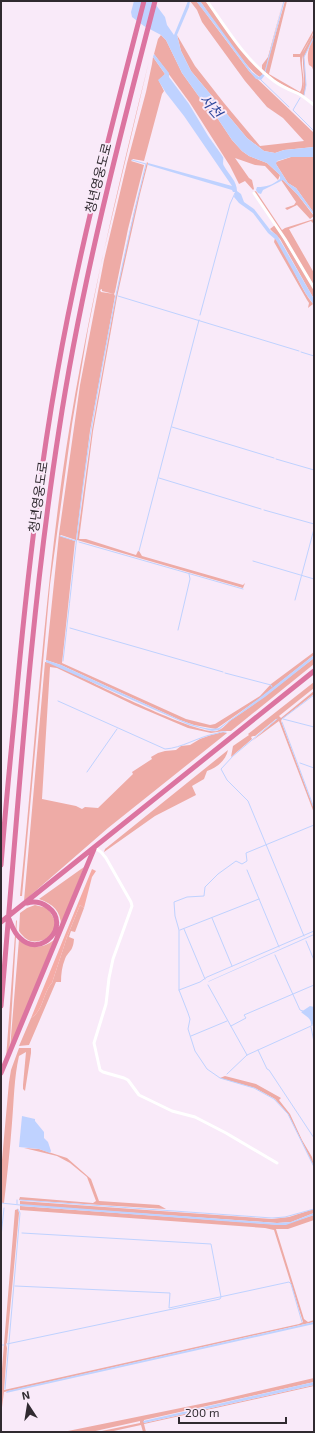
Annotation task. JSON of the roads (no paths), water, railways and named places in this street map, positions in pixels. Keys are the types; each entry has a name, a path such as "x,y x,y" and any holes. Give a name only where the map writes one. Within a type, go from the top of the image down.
{"highway":[{"name":"청년영웅도로","path":"1,865 28,576 48,426 67,319 98,176 144,1"},
{"name":"청년영웅도로","path":"1,1006 34,620 44,527 59,428 97,229 155,1"},
{"path":"1,922 26,904 314,671"},
{"path":"1,833 4,824"},
{"path":"1,1073 95,848"},
{"path":"9,923 17,934 26,942 31,944 42,943 52,936 55,932 56,918 51,910 43,904 37,902 26,904"}],"street":[{"path":"207,1 249,57 261,70 284,88 299,94 314,105"},
{"path":"254,193 285,239 314,288"},
{"path":"95,848 106,858 132,906 113,959 106,1004 94,1043 100,1070 124,1078 139,1095 172,1111 195,1118 226,1134 277,1164"}],"water":[{"name":"서천","path":"134,1 153,1 165,17 167,25 174,35 188,1 190,1 189,7 177,35 181,51 191,71 247,138 264,151 275,153 284,150 314,147 314,157 291,157 277,161 276,164 288,183 296,188 314,215 283,180 263,190 261,194 258,193 256,190 257,187 272,184 280,179 280,175 267,163 249,156 242,151 232,140 216,116 205,105 182,73 166,40 161,35 144,26 132,17 131,12"},
{"path":"196,1 200,1 252,72 259,77 263,74 265,75 261,80 256,79 249,71"},
{"path":"154,54 169,73 169,77 189,104 223,157 223,165 234,181 237,191 241,194 244,202 254,209 271,231 277,235 314,299 314,305 306,294 276,240 268,233 253,213 239,203 234,197 235,192 148,165 148,163 232,186 158,80 165,74 153,57"},
{"path":"314,655 314,658 265,697 219,730 212,731 189,725 46,662 46,660 61,665 180,720 199,727 214,729 219,728 232,719"},
{"path":"314,935 208,982 209,981"},
{"path":"310,1006 314,1007 314,1024 311,1025 309,1019 301,1012"},
{"path":"22,1116 35,1119 44,1132 44,1138 48,1142 51,1151 50,1153 39,1149 19,1147"},
{"path":"20,1204 277,1223 291,1222 314,1213 314,1215 286,1225 276,1225 20,1206"},
{"path":"314,1322 314,1324 6,1393 7,1391"},
{"path":"314,1382 314,1385 144,1423 143,1421"}],"waterway":[{"path":"265,72 284,1"},
{"path":"304,95 306,85 304,57 314,37"},
{"path":"261,80 289,107"},
{"path":"300,98 293,110 314,131"},
{"path":"63,661 79,517 91,430 116,296 146,164 132,160"},
{"path":"200,315 230,204 235,193"},
{"path":"118,296 299,351"},
{"path":"139,551 199,320"},
{"path":"301,352 314,356"},
{"path":"172,427 274,458"},
{"path":"276,459 314,470"},
{"path":"159,478 261,509"},
{"path":"264,510 314,524"},
{"path":"295,600 314,529"},
{"path":"60,536 76,541"},
{"path":"79,542 243,589"},
{"path":"253,561 314,579"},
{"path":"178,630 190,579 189,574"},
{"path":"70,628 223,672"},
{"path":"225,673 271,685 272,687"},
{"path":"282,719 314,695"},
{"path":"58,701 165,749 178,747 208,735 226,732"},
{"path":"277,719 233,756 221,769 227,780 248,801 304,936"},
{"path":"283,719 314,727"},
{"path":"282,722 314,808"},
{"path":"87,772 117,729"},
{"path":"300,763 314,768"},
{"path":"314,825 246,853 247,861 242,864 236,861 218,874 205,887 204,896 187,897 174,902 175,916 179,930 179,990 190,1019 188,1029 195,1051 207,1069 220,1078 254,1088 274,1099 288,1114 314,1167"},
{"path":"247,870 279,947"},
{"path":"180,930 259,899"},
{"path":"212,918 232,966"},
{"path":"184,929 205,979"},
{"path":"179,990 314,931"},
{"path":"306,941 314,960"},
{"path":"275,955 300,1010 303,1011"},
{"path":"208,985 247,1055"},
{"path":"231,1026 246,1018 244,1015 314,985"},
{"path":"191,1036 227,1021"},
{"path":"227,1074 247,1055 314,1024"},
{"path":"311,1027 314,1042"},
{"path":"258,1050 267,1069 314,1138"},
{"path":"20,1200 272,1218 285,1217 314,1209"},
{"path":"1,1203 20,1205"},
{"path":"1,1237 4,1208"},
{"path":"5,1389 20,1213 18,1209"},
{"path":"7,1344 220,1299 221,1297 211,1244 22,1233"},
{"path":"15,1286 170,1293 169,1308 289,1282 291,1284 302,1322"}]}
